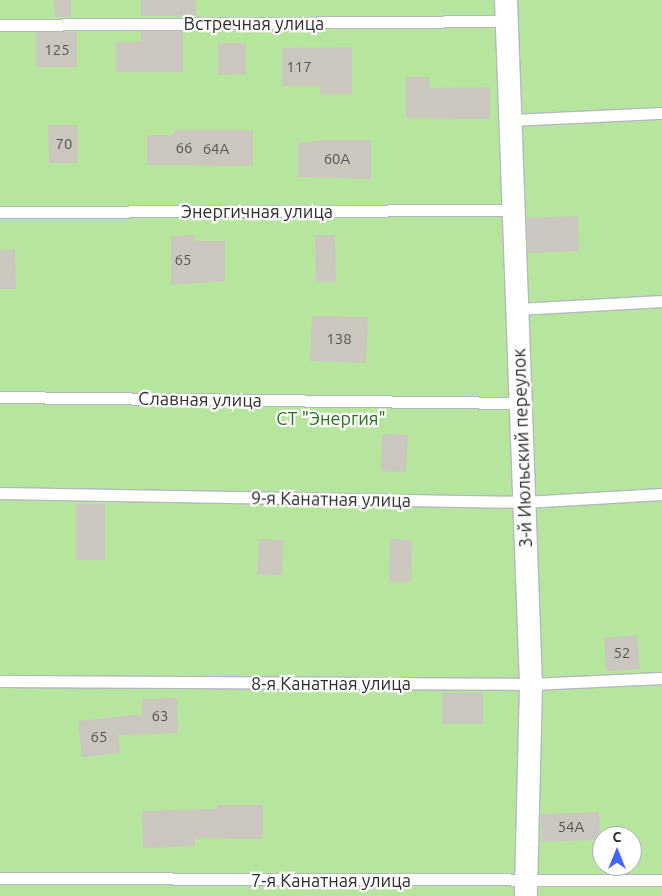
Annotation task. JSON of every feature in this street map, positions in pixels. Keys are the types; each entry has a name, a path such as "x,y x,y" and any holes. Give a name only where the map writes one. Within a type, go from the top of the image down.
{"street":[{"name":"3-й Июльский переулок","path":"507,11 531,684 526,889"}],"lane":[{"name":"Встречная улица","path":"0,25 507,11"},
{"path":"511,120 662,113"},
{"name":"Энергичная улица","path":"0,212 514,210"},
{"path":"518,309 662,301"},
{"name":"Славная улица","path":"0,397 521,404"},
{"name":"9-я Канатная улица","path":"0,493 524,502 662,494"},
{"name":"8-я Канатная улица","path":"0,681 531,684 662,678"},
{"name":"7-я Канатная улица","path":"0,878 526,889 662,880"}],"green space":[{"name":"СТ \"Энергия\"","path":"0,0 662,0 662,896 0,896"}],"building":[{"path":"54,0 71,0 71,17 55,17"},
{"path":"141,0 196,0 196,16 141,16"},
{"path":"141,31 183,31 183,72 116,72 116,42 141,42"},
{"path":"36,32 77,32 77,67 36,67"},
{"path":"218,43 246,43 246,74 218,75"},
{"path":"352,47 352,94 320,94 320,86 282,86 282,48"},
{"path":"406,77 430,77 430,88 490,87 490,119 406,118"},
{"path":"48,125 78,125 78,163 49,163"},
{"path":"174,130 253,130 253,166 147,165 147,135 174,135"},
{"path":"324,140 371,140 371,179 298,177 298,143"},
{"path":"578,216 579,251 528,253 527,218"},
{"path":"195,235 195,241 225,241 225,281 171,285 171,236"},
{"path":"315,235 335,235 336,282 316,282"},
{"path":"15,249 16,289 0,289 0,250"},
{"path":"312,316 368,317 366,363 310,361"},
{"path":"382,434 408,435 406,472 381,471"},
{"path":"76,504 105,504 105,560 76,560"},
{"path":"259,539 283,540 282,575 257,574"},
{"path":"390,539 412,540 411,582 389,582"},
{"path":"637,635 640,669 606,671 604,638"},
{"path":"442,693 483,693 483,724 442,724"},
{"path":"177,698 178,733 118,735 120,753 82,757 78,721 142,714 142,699"},
{"path":"217,805 263,805 263,839 195,838 195,846 143,848 142,811 217,809"},
{"path":"599,812 600,826 592,826 592,840 542,842 541,814"}]}
